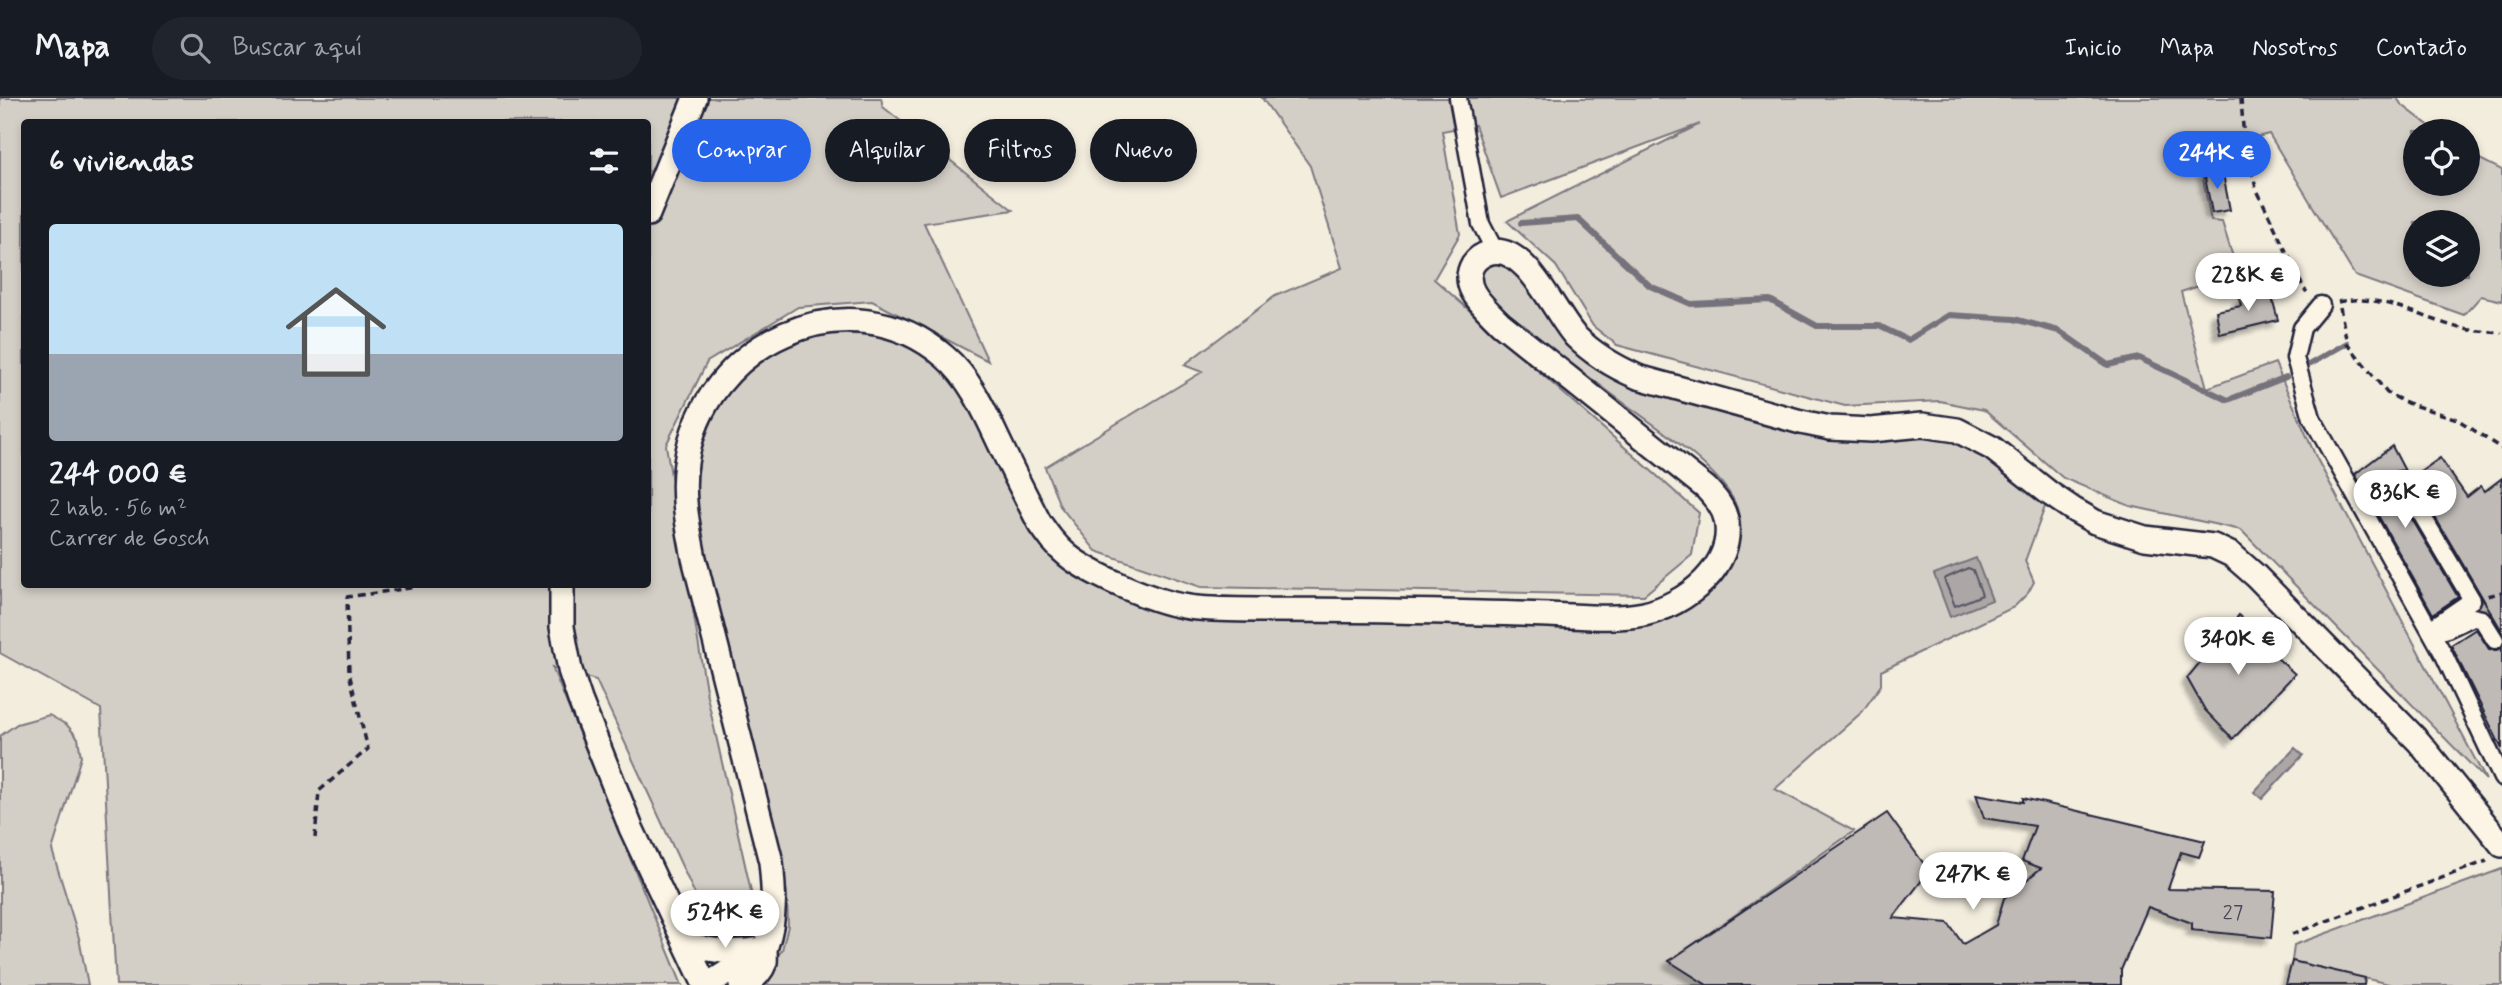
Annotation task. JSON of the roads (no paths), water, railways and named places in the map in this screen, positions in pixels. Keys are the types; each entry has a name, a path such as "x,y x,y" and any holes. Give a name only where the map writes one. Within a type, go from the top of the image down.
{"street":[{"path":"651,207 695,98"},
{"path":"1458,98 1481,224 1495,251"},
{"path":"744,984 758,974 765,961 765,948 774,919 775,896 771,862 686,520 686,462 692,439 701,413 724,379 772,339 790,330 813,324 848,320 870,322 891,327 921,340 946,357 974,392 1051,540 1069,557 1096,572 1140,592 1182,606 1619,617 1658,610 1682,600 1712,572 1722,554 1728,537 1725,516 1717,501 1706,488 1500,323 1478,300 1472,291 1470,273 1479,258 1495,251 1512,255 1525,267 1564,323 1585,345 1617,368 1638,377 1830,428 1871,430 1922,425 1958,430 1992,448 2057,499 2095,522 2145,538 2214,546 2232,555 2256,576 2419,742 2495,853"},
{"path":"2321,305 2302,328 2295,358 2312,418 2432,633 2467,700 2502,778"},
{"path":"2400,480 2472,600 2432,633"},
{"path":"562,588 562,628 570,670 580,700 631,828 706,985 765,948"},
{"path":"2432,633 2473,617 2482,619 2495,640"},
{"path":"685,942 736,953 765,948"}],"water":[{"path":"1976,558 1992,600 1950,617 1934,574"},
{"path":"2295,748 2303,755 2262,799 2254,792"}],"waterway":[{"path":"1521,223 1578,219 1650,286 1691,304 1770,300 1817,326 1879,326 1908,340 1949,315 2014,319 2059,331 2108,365 2139,358 2228,400 2286,377"},
{"path":"2310,364 2347,343"}],"tunnel":[{"path":"2376,496 2401,480"}]}
